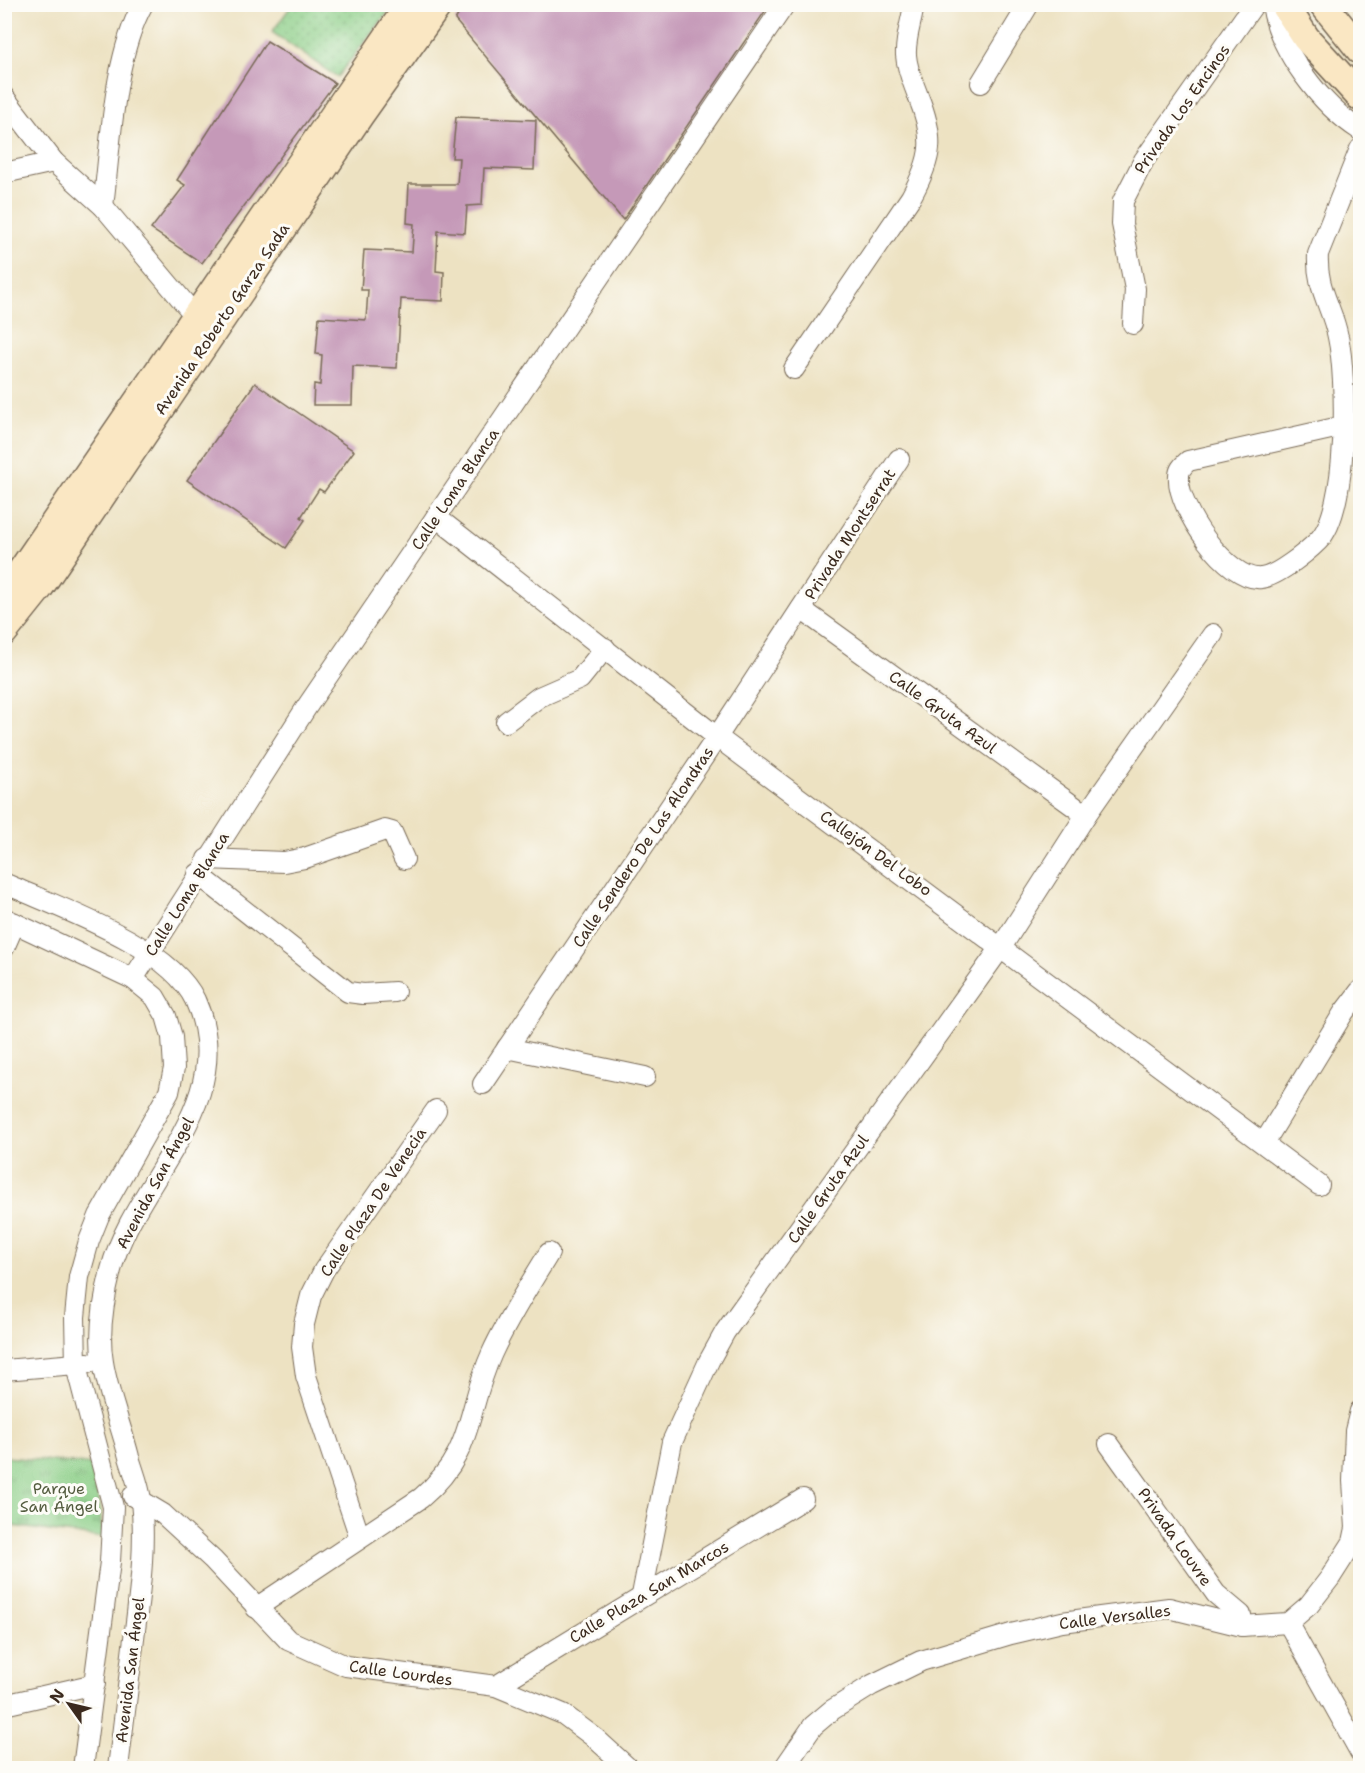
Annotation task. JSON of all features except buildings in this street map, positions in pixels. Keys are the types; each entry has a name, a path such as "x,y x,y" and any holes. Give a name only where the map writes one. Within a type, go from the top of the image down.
{"street":[{"path":"103,206 122,63 130,31 143,4"},
{"name":"Avenida Roberto Garza Sada","path":"4,596 43,543 410,4"},
{"name":"Avenida Roberto Garza Sada","path":"4,632 40,587 360,116 439,4"},
{"name":"Calle Loma Blanca","path":"133,980 202,867 306,708 785,4"},
{"path":"794,369 911,197 927,164 930,153 930,134 910,75 906,54 914,4"},
{"path":"981,83 1029,4"},
{"name":"Privada Los Encinos","path":"1133,324 1135,289 1122,224 1123,201 1144,160 1254,4"},
{"path":"1272,4 1279,34 1293,58 1329,105 1360,130"},
{"path":"1284,4 1306,38 1337,75 1360,97"},
{"path":"1323,4 1360,50"},
{"path":"4,97 54,162 103,206 197,318"},
{"path":"1344,426 1188,461 1180,468 1178,478 1187,508 1212,547 1228,566 1249,578 1264,578 1288,565 1319,540 1329,523 1334,504 1344,426 1344,367 1337,333 1321,290 1317,272 1318,254 1360,149"},
{"path":"4,173 54,162"},
{"name":"Privada Montserrat","path":"801,609 899,459"},
{"path":"4,626 12,603 41,564 43,543 62,532 99,482 117,474"},
{"name":"Callejón Del Lobo","path":"436,517 717,736 1002,946 1125,1042 1319,1185"},
{"name":"Calle Sendero De Las Alondras","path":"483,1084 801,609"},
{"name":"Calle Gruta Azul","path":"801,609 1086,815"},
{"name":"Calle Gruta Azul","path":"642,1595 672,1442 709,1361 725,1332 1002,946 1086,815 1213,634"},
{"path":"506,722 531,702 580,679 606,648"},
{"path":"202,867 284,862 304,858 385,830 392,832 397,838 404,859"},
{"path":"202,867 348,992 363,994 395,992"},
{"name":"Avenida San Ángel","path":"4,884 150,953 171,969 195,1001 202,1026 206,1064 195,1108 129,1223 111,1270 102,1333 102,1360 141,1501 139,1597 118,1768"},
{"path":"4,948 10,921"},
{"name":"Avenida San Ángel","path":"10,921 133,980 155,998 166,1016 172,1037 174,1068 169,1092 157,1117 113,1190 88,1241 79,1277 75,1317 76,1366 113,1507 113,1529 83,1768"},
{"path":"1264,1143 1344,1012 1360,991"},
{"path":"507,1048 645,1077"},
{"name":"Calle Plaza De Venecia","path":"360,1538 306,1377 302,1347 304,1324 311,1296 324,1270 436,1110"},
{"path":"256,1608 421,1498 439,1483 465,1442 482,1377 492,1352 549,1253"},
{"path":"4,1370 76,1366 102,1360"},
{"path":"1360,1411 1355,1431 1353,1481 1356,1528 1353,1542 1309,1605 1288,1623 1360,1752"},
{"name":"Privada Louvre","path":"1109,1444 1192,1563 1216,1594 1241,1615 1242,1626"},
{"name":"Calle Lourdes","path":"108,1481 163,1514 213,1560 288,1640 346,1666 496,1686 563,1714 595,1738 628,1768"},
{"name":"Calle Plaza San Marcos","path":"496,1686 803,1499"},
{"name":"Calle Versalles","path":"784,1768 813,1726 832,1710 872,1685 921,1660 1062,1622 1169,1608 1242,1626 1288,1623"},
{"path":"4,1705 95,1684"}],"green space":[{"path":"292,5 394,5 337,77 272,32"},
{"name":"Parque San Ángel","path":"5,1457 95,1465 103,1538 5,1525"}]}
